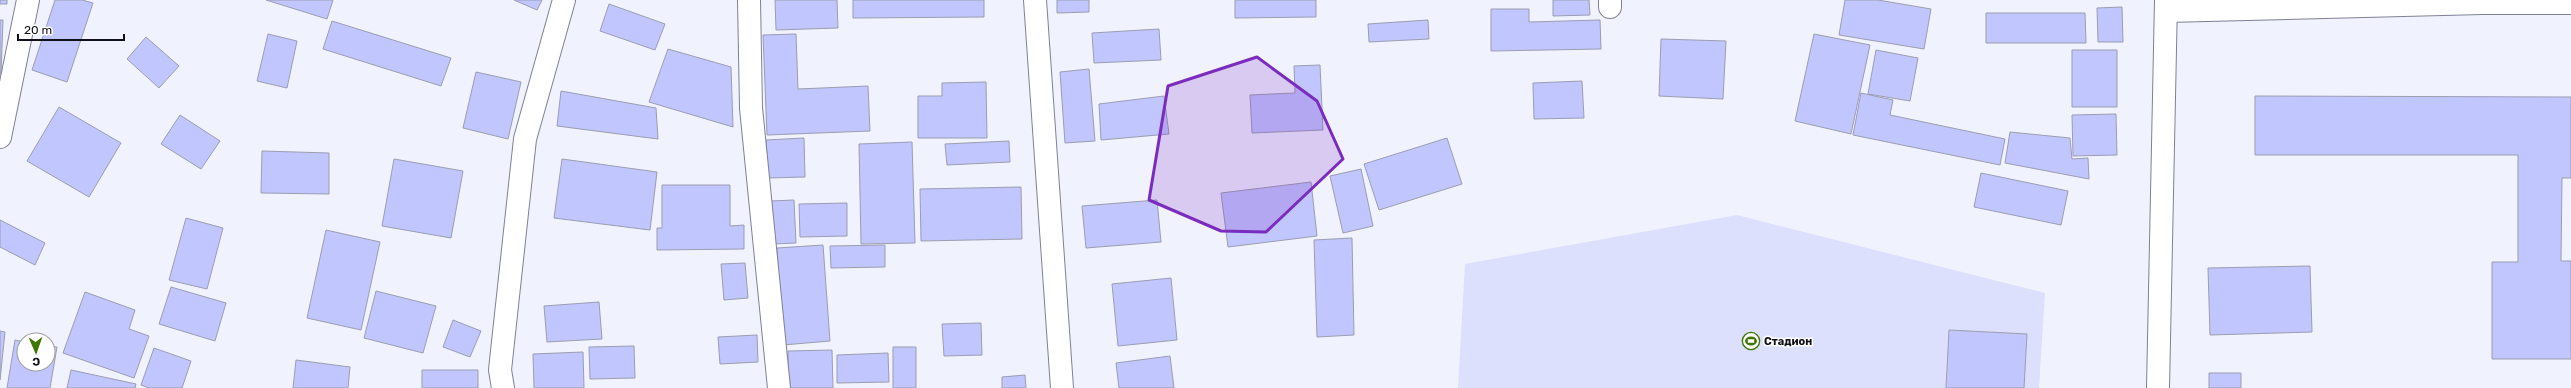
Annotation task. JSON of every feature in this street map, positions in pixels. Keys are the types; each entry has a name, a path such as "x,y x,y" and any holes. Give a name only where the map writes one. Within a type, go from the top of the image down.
{"street":[{"path":"0,137 28,0"},
{"path":"502,388 500,370 525,139 564,0"},
{"path":"749,0 751,108 779,388"},
{"path":"1035,0 1062,388"},
{"path":"2158,388 2166,5 2482,1 2571,3"}],"highlighted area":[{"path":"1257,57 1317,101 1343,159 1266,232 1221,231 1149,200 1168,86"}],"shaded area":[{"name":"Стадион","path":"1737,215 2045,293 2039,388 1458,388 1465,264"}],"building":[{"path":"0,0 7,0 7,4 0,4"},
{"path":"55,0 82,0 93,3 67,82 32,70"},
{"path":"266,0 333,0 327,19"},
{"path":"514,0 542,0 537,10"},
{"path":"775,0 837,0 838,28 776,30"},
{"path":"853,0 984,0 984,17 853,18"},
{"path":"1057,0 1089,0 1089,12 1057,13"},
{"path":"1235,0 1316,0 1316,17 1235,18"},
{"path":"1553,0 1589,0 1590,15 1553,16"},
{"path":"1845,0 1878,0 1931,9 1924,49 1839,35"},
{"path":"609,4 665,24 655,50 600,31"},
{"path":"2122,7 2123,42 2098,42 2097,8"},
{"path":"1491,9 1529,9 1529,22 1600,20 1601,49 1491,51"},
{"path":"1986,13 2085,13 2086,43 1986,43"},
{"path":"0,20 3,20 1,74 0,74"},
{"path":"1428,20 1429,39 1369,42 1368,24"},
{"path":"332,21 451,58 441,86 323,49"},
{"path":"1159,29 1161,60 1094,63 1092,33"},
{"path":"268,34 297,41 287,88 257,81"},
{"path":"796,34 798,89 868,86 870,131 767,135 763,35"},
{"path":"1814,34 1870,45 1851,134 1795,121"},
{"path":"146,37 179,66 159,88 127,59"},
{"path":"1661,39 1726,41 1723,99 1659,96"},
{"path":"668,49 731,67 733,127 649,102"},
{"path":"1876,50 1918,58 1910,101 1868,94"},
{"path":"2072,50 2117,50 2117,107 2072,107"},
{"path":"1320,65 1323,130 1252,133 1250,95 1295,93 1294,66"},
{"path":"1089,69 1095,141 1065,143 1060,72"},
{"path":"476,72 521,82 508,139 463,128"},
{"path":"1582,81 1584,118 1534,119 1533,83"},
{"path":"986,82 987,138 918,138 918,96 942,96 942,83"},
{"path":"561,91 656,108 658,139 557,126"},
{"path":"1861,93 1893,100 1890,115 2005,139 2000,165 1853,135"},
{"path":"1164,96 1169,134 1101,140 1099,104"},
{"path":"2255,96 2571,97 2571,178 2562,178 2561,261 2571,261 2571,359 2492,359 2492,262 2518,262 2518,155 2255,155"},
{"path":"59,107 121,143 89,197 27,161"},
{"path":"2116,114 2117,155 2073,156 2072,115"},
{"path":"180,115 220,141 201,169 161,144"},
{"path":"2010,132 2070,138 2072,159 2088,158 2089,179 2005,163"},
{"path":"804,138 805,177 768,178 766,140"},
{"path":"1447,138 1462,184 1379,210 1364,164"},
{"path":"1009,141 1010,162 947,165 945,144"},
{"path":"912,142 915,243 861,244 859,144"},
{"path":"262,151 329,153 329,194 261,193"},
{"path":"394,159 463,171 451,238 382,226"},
{"path":"562,159 657,172 650,230 554,218"},
{"path":"1361,169 1373,226 1343,233 1330,176"},
{"path":"1981,173 2068,191 2061,225 1974,207"},
{"path":"1311,182 1317,236 1228,247 1221,193"},
{"path":"662,185 730,185 730,226 744,225 744,249 657,250 657,228 662,228"},
{"path":"1021,187 1022,239 921,241 920,189"},
{"path":"794,200 796,243 772,244 770,201"},
{"path":"1157,200 1161,242 1086,248 1082,206"},
{"path":"847,203 847,236 800,237 799,204"},
{"path":"186,218 223,228 207,289 169,280"},
{"path":"0,220 45,243 35,265 0,247"},
{"path":"326,230 380,242 361,330 307,318"},
{"path":"1352,238 1354,335 1317,337 1314,240"},
{"path":"823,245 830,341 783,345 777,248"},
{"path":"885,245 885,267 831,268 830,246"},
{"path":"745,263 748,298 724,300 721,264"},
{"path":"2310,266 2312,332 2210,335 2208,268"},
{"path":"1171,278 1177,340 1118,346 1112,284"},
{"path":"171,287 226,303 215,341 159,324"},
{"path":"376,291 436,306 423,353 364,338"},
{"path":"85,292 135,310 129,329 149,336 134,378 63,353"},
{"path":"599,302 602,339 547,342 544,306"},
{"path":"453,320 481,331 470,357 443,347"},
{"path":"981,323 982,355 944,356 942,324"},
{"path":"1949,330 2027,334 2024,388 1946,388"},
{"path":"0,331 5,332 0,380"},
{"path":"757,335 758,362 720,364 718,337"},
{"path":"15,340 16,372 53,372 50,388 7,388"},
{"path":"634,346 635,378 590,379 589,347"},
{"path":"893,347 916,347 916,388 893,388"},
{"path":"154,348 191,361 182,388 149,388 141,385"},
{"path":"832,350 833,388 788,388 788,351"},
{"path":"583,352 584,388 534,388 533,354"},
{"path":"888,353 889,382 837,383 837,355"},
{"path":"1170,356 1174,388 1119,388 1116,363"},
{"path":"296,360 350,367 348,388 293,388"},
{"path":"71,370 136,384 135,388 67,388"},
{"path":"422,370 478,370 478,388 422,388"},
{"path":"2209,373 2241,373 2241,388 2209,388"},
{"path":"1025,375 1026,388 1002,388 1002,377"}],"place":[{"name":"Стадион","path":"1751,341"}]}
